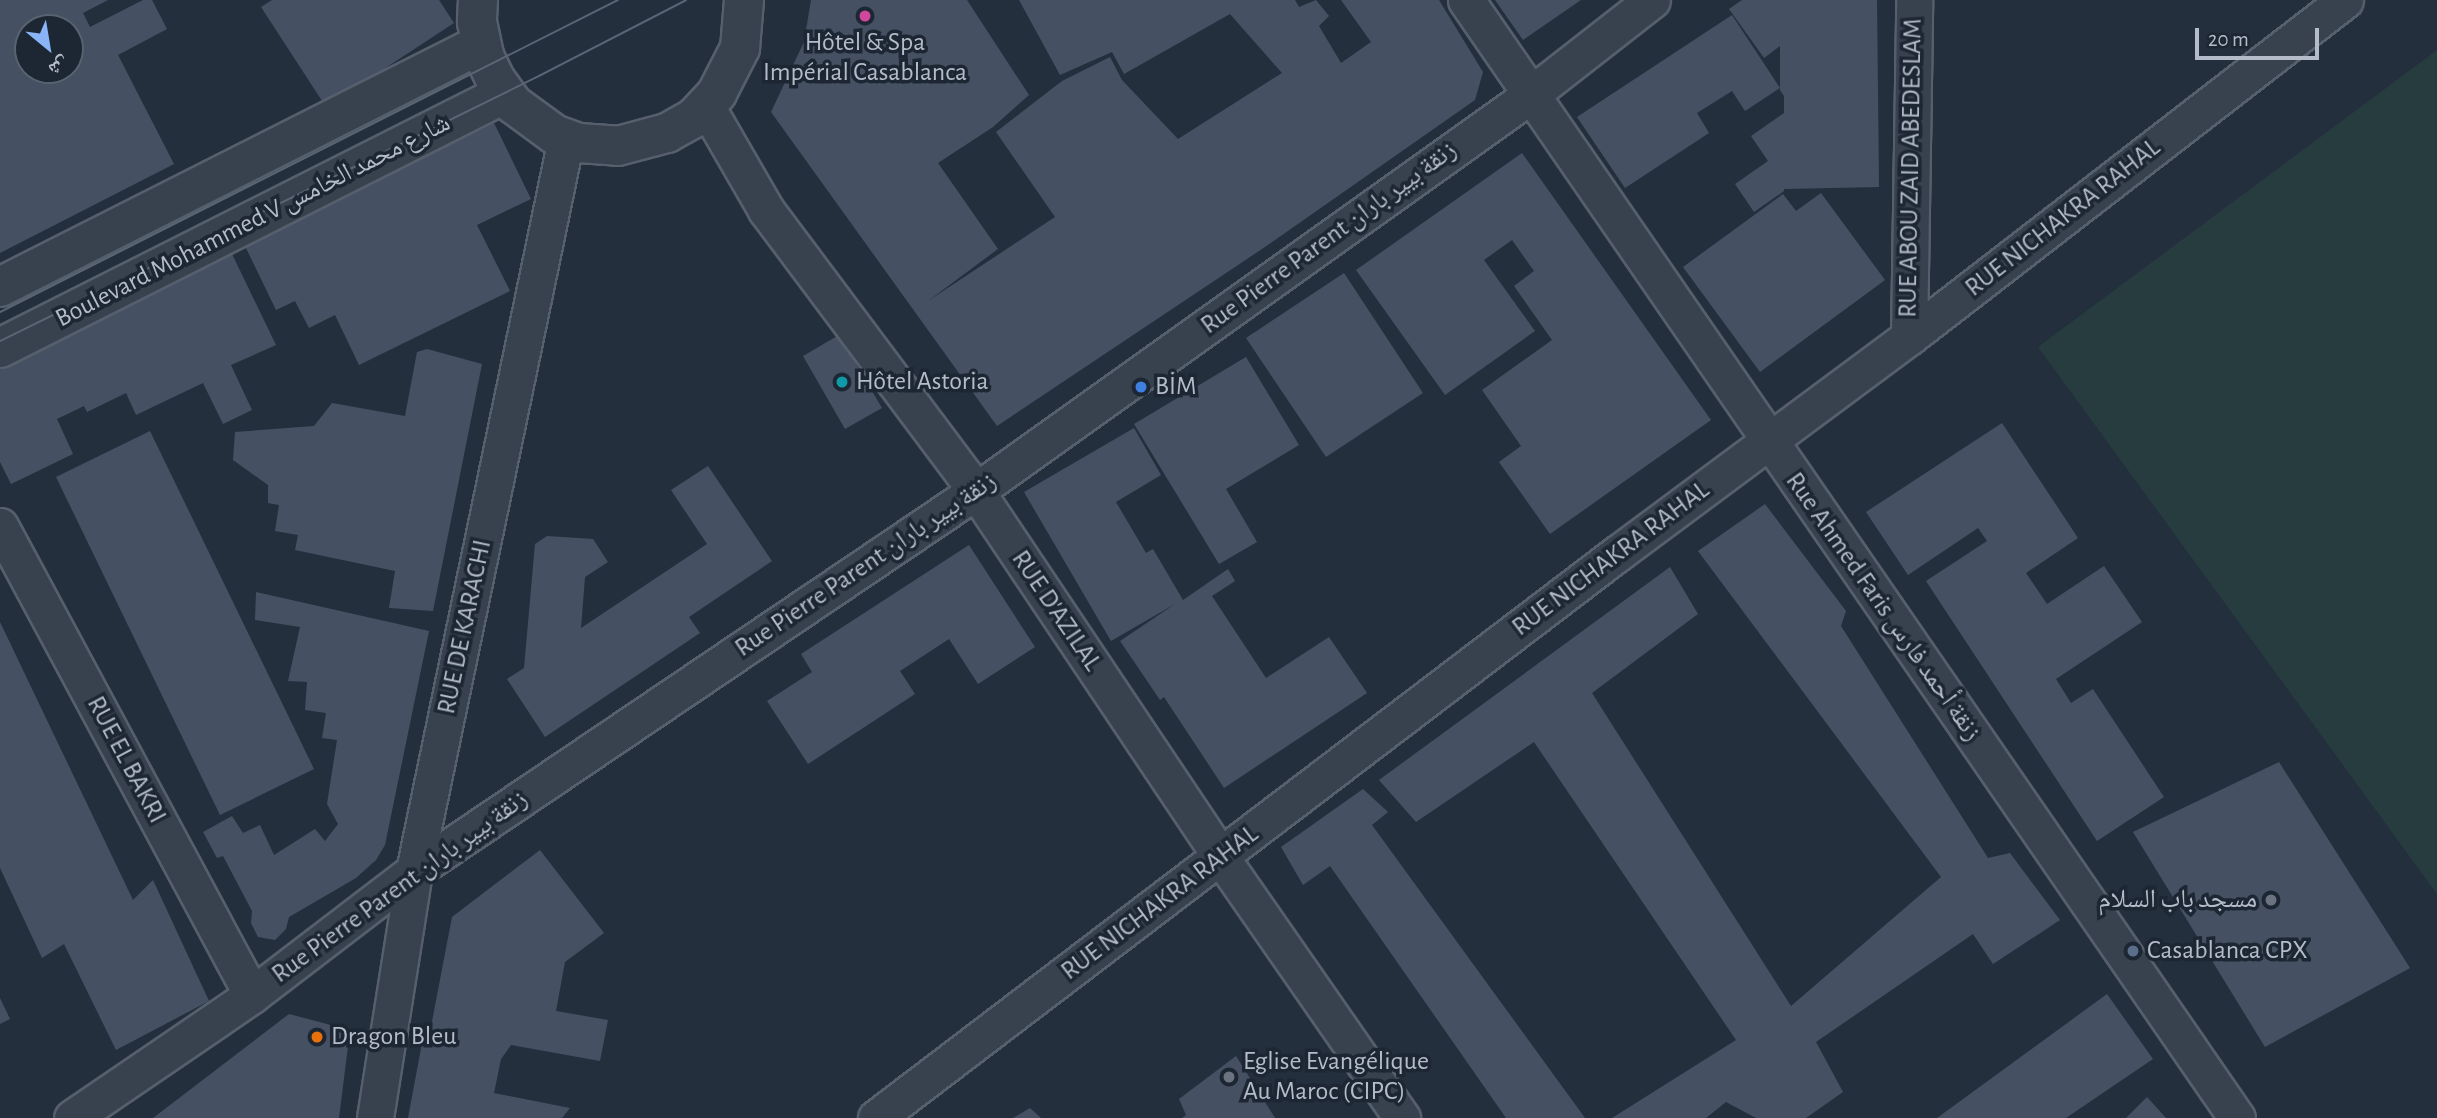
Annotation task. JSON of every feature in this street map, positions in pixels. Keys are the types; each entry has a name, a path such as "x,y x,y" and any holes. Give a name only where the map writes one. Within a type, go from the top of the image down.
{"street":[{"path":"478,0 481,44 489,67 504,94 532,121 566,139 604,146 643,142 667,134 706,106 734,64 744,32 744,0"},
{"name":"Rue Ahmed Faris زنقة أحمد فارس","path":"1465,0 2237,1118"},
{"name":"Rue Pierre Parent زنقة بيير باران","path":"72,1118 251,995 414,871 976,491 1529,96 1652,0"},
{"name":"RUE ABOU ZAID ABEDESLAM","path":"1909,337 1914,0"},
{"name":"RUE NICHAKRA RAHAL","path":"876,1118 1909,337 2346,0"},
{"name":"Boulevard Mohammed V شارع محمد الخامس","path":"0,287 481,44"},
{"name":"Boulevard Mohammed V شارع محمد الخامس","path":"0,348 504,94"},
{"name":"RUE D'AZILAL","path":"706,106 766,210 976,491 1220,856 1402,1118"},
{"name":"RUE DE KARACHI","path":"376,1118 414,871 566,139"},
{"name":"RUE EL BAKRI","path":"0,526 251,995"}],"green space":[{"path":"2437,50 2437,894 2038,347"}],"building":[{"path":"0,0 108,0 84,14 14,14 14,84 84,84 84,15 90,27 143,0 152,0 167,29 118,55 174,164 0,253"},
{"path":"272,0 439,0 454,23 326,107 261,7"},
{"path":"811,0 967,0 1029,95 993,127 938,163 998,249 928,301 1055,217 996,132 1062,81 1110,57 1122,80 1178,139 1282,73 1230,14 1124,74 1112,52 1060,75 1019,0 1295,0 1299,7 1316,0 1329,16 1319,26 1341,63 1371,42 1341,0 1439,0 1483,72 1475,100 1262,249 997,426 771,112 804,42"},
{"path":"1495,0 1581,0 1523,40"},
{"path":"1742,0 1877,0 1879,187 1784,189 1754,212 1735,184 1768,161 1751,136 1784,113 1784,96 1780,90 1780,46 1764,58 1729,9"},
{"path":"1732,15 1780,88 1745,111 1732,91 1697,113 1709,133 1625,188 1577,117"},
{"path":"494,123 531,199 477,225 510,291 359,365 335,315 309,328 295,301 276,310 245,246"},
{"path":"1522,153 1711,420 1550,534 1499,462 1521,446 1482,390 1552,340 1514,286 1534,271 1512,240 1484,260 1535,331 1445,395 1356,270"},
{"path":"1821,193 1885,280 1760,372 1683,267 1783,194 1796,211"},
{"path":"232,254 276,345 231,365 252,410 223,424 203,383 136,415 126,393 87,412 84,406 57,419 73,454 11,484 0,462 0,367"},
{"path":"1344,273 1423,393 1326,457 1246,338"},
{"name":"Hôtel Astoria","path":"839,335 882,408 845,429 803,356"},
{"path":"427,349 482,364 433,611 389,608 395,571 295,550 298,535 275,531 279,505 268,503 268,485 233,460 235,432 314,426 332,403 405,416 417,352"},
{"path":"1246,357 1299,445 1226,489 1257,542 1219,564 1134,424"},
{"path":"2002,423 2078,538 2026,573 2047,604 2104,566 2142,622 2056,679 2071,703 2093,689 2164,797 2097,841 1926,581 1987,541 1978,528 1908,575 1866,512"},
{"path":"1134,428 1161,475 1116,502 1146,553 1153,549 1183,600 1228,569 1235,581 1212,596 1266,678 1329,637 1367,693 1224,788 1164,697 1160,700 1120,641 1175,604 1111,641 1024,492"},
{"path":"150,431 314,769 220,815 56,477"},
{"path":"708,466 772,561 689,617 700,633 545,737 507,679 524,668 535,544 547,536 593,539 608,562 585,577 581,628 707,544 671,490"},
{"path":"1765,504 1846,611 1841,626 1988,858 2010,853 2060,920 1993,964 1973,934 1816,1042 1843,1092 1806,1118 1756,1118 1726,1102 1706,1118 1612,1118 1736,1040 1534,742 1416,822 1379,780 1670,567 1698,614 1592,693 1791,1006 1941,877 1698,551"},
{"path":"969,545 1035,647 978,684 949,639 900,671 915,694 808,764 767,701 812,672 801,654"},
{"path":"256,592 429,631 385,845 376,860 356,878 289,917 286,929 275,940 258,937 251,923 252,911 223,856 217,858 203,832 232,816 243,833 260,825 274,855 315,829 325,841 338,824 327,804 337,740 322,738 326,713 305,710 307,682 288,681 300,627 255,620"},
{"path":"0,622 133,900 153,880 209,1001 116,1050 64,944 42,958 0,868"},
{"name":"مسجد باب السلام","path":"2279,762 2410,968 2265,1047 2133,832"},
{"path":"1363,789 1388,812 1372,825 1585,1118 1506,1118 1330,866 1303,885 1281,847"},
{"path":"540,850 604,933 565,962 556,1011 608,1020 600,1061 511,1045 501,1059 494,1093 570,1108 562,1118 408,1118 422,1043 430,1032 452,917"},
{"path":"2107,994 2153,1059 2066,1118 1937,1118"},
{"path":"0,998 10,1019 0,1024"},
{"path":"289,1014 350,1030 339,1118 153,1118"},
{"name":"Eglise Evangélique Au Maroc (CIPC)","path":"1236,1056 1275,1118 1182,1118 1186,1115 1179,1099"},
{"path":"2147,1097 2166,1118 2126,1118"},
{"path":"1030,1108 1041,1118 1013,1118"}],"tram line":[{"path":"0,312 618,0"},
{"path":"0,341 541,75 686,0"}],"place":[{"name":"Hôtel & Spa Impérial Casablanca","path":"865,16"},
{"name":"Hôtel Astoria","path":"842,382"},
{"name":"BİM","path":"1141,387"},
{"name":"مسجد باب السلام","path":"2271,900"},
{"name":"Casablanca CPX","path":"2133,951"},
{"name":"Dragon Bleu","path":"317,1037"},
{"name":"Eglise Evangélique Au Maroc (CIPC)","path":"1229,1077"}]}
